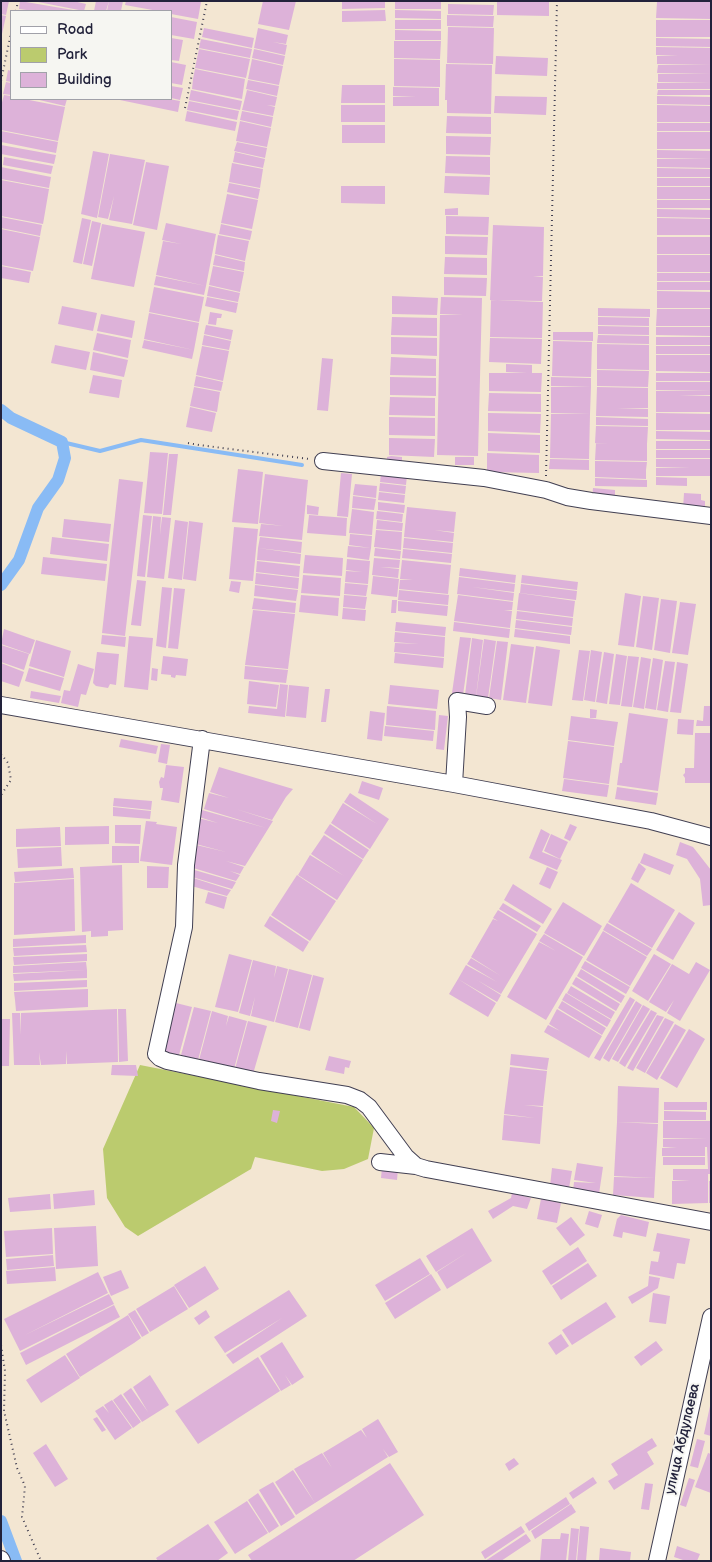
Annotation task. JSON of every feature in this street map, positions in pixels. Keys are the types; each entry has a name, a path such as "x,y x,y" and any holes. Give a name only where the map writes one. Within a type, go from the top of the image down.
{"street":[{"path":"323,461 484,478 591,501 711,516"},
{"path":"454,779 458,717 457,701 487,706"},
{"path":"1,704 202,739 454,779 651,821 711,837"},
{"path":"202,739 186,865 184,927 156,1054 167,1062 360,1100 369,1107 406,1157 416,1166"},
{"path":"380,1162 416,1166 711,1222"},
{"name":"улица Абдулаева","path":"657,1561 711,1317"}],"path":[{"path":"185,108 207,1"},
{"path":"546,490 557,1"},
{"path":"1,81 10,38"},
{"path":"188,443 199,446 323,461"},
{"path":"1,754 8,763 11,780 1,795"},
{"path":"1,1345 5,1371 4,1411 18,1468 25,1486 22,1517 41,1561"}],"green space":[{"path":"140,1065 354,1107 374,1128 368,1159 344,1169 322,1171 255,1157 251,1169 138,1236 125,1227 107,1198 103,1149"}],"building":[{"path":"1,1 9,1 6,15 1,14"},
{"path":"20,1 73,10 26,10 19,9"},
{"path":"33,1 73,1 86,4 84,10"},
{"path":"96,1 109,1 106,10 94,10"},
{"path":"109,1 123,1 121,10 107,10"},
{"path":"126,1 201,2 198,19 172,14 172,10 152,10 125,5"},
{"path":"263,1 296,1 289,30 258,24"},
{"path":"342,1 385,1 385,8 342,9"},
{"path":"395,1 441,1 441,9 395,9"},
{"path":"497,1 549,1 549,16 497,15"},
{"path":"657,2 711,2 711,19 656,18"},
{"path":"448,4 494,5 493,15 448,14"},
{"path":"385,10 386,21 342,22 342,11"},
{"path":"395,10 441,11 441,19 395,18"},
{"path":"1,15 6,16 2,34 1,34"},
{"path":"447,15 494,16 493,27 447,26"},
{"path":"172,17 197,22 194,39 172,35"},
{"path":"395,20 441,20 441,29 395,29"},
{"path":"656,20 711,20 711,37 656,37"},
{"path":"448,27 494,28 493,64 447,63"},
{"path":"204,28 254,38 252,48 202,37"},
{"path":"258,28 288,35 286,44 273,42 287,45 285,55 254,48"},
{"path":"395,30 441,31 441,40 395,40"},
{"path":"172,38 183,40 179,61 172,60"},
{"path":"656,38 711,39 711,47 656,46"},
{"path":"201,39 252,49 250,58 199,48"},
{"path":"394,41 441,41 440,59 394,58"},
{"path":"656,47 711,48 711,65 657,64 657,56 678,55 656,55"},
{"path":"199,49 250,59 246,78 195,68"},
{"path":"254,49 285,56 283,65 252,58"},
{"path":"496,56 548,58 547,76 495,74"},
{"path":"252,59 283,66 279,85 248,79"},
{"path":"394,59 440,60 440,87 394,86"},
{"path":"172,62 186,65 182,85 172,83"},
{"path":"446,64 492,65 491,114 447,113 447,100 445,100"},
{"path":"658,65 711,65 711,74 657,73"},
{"path":"195,69 245,79 242,99 192,89"},
{"path":"8,70 10,71 10,82 6,81"},
{"path":"658,74 711,74 711,83 658,82"},
{"path":"248,80 279,86 277,96 246,89"},
{"path":"6,82 10,83 10,95 3,94"},
{"path":"657,83 711,83 711,89 657,89"},
{"path":"342,85 385,85 385,103 341,103"},
{"path":"172,86 183,88 180,100 172,98"},
{"path":"393,87 439,88 439,106 393,106 393,97 416,96 393,96"},
{"path":"191,90 242,101 240,110 189,100"},
{"path":"247,90 277,97 275,106 267,105 275,107 273,116 242,110"},
{"path":"658,90 711,90 711,95 657,95"},
{"path":"4,95 10,96 10,100 29,100 65,107 58,141 1,130 1,106"},
{"path":"495,96 547,97 546,115 494,113"},
{"path":"657,96 711,97 711,105 657,104"},
{"path":"39,100 67,100 65,106"},
{"path":"120,100 180,101 178,112"},
{"path":"189,101 239,111 237,120 187,110"},
{"path":"341,105 385,105 385,122 341,122"},
{"path":"657,105 711,106 711,122 657,122"},
{"path":"187,111 237,122 235,131 185,121"},
{"path":"242,111 273,117 271,127 240,120"},
{"path":"447,116 491,117 491,134 446,133"},
{"path":"240,121 271,128 267,147 236,141"},
{"path":"657,123 711,123 711,131 657,131"},
{"path":"342,125 385,125 385,143 342,143"},
{"path":"1,131 58,142 56,153 1,142"},
{"path":"657,132 711,132 711,149 657,149"},
{"path":"446,136 491,137 490,155 446,154"},
{"path":"237,142 267,148 265,158 234,151"},
{"path":"1,145 56,155 54,164 1,154"},
{"path":"657,150 711,151 711,159 657,158"},
{"path":"93,151 109,154 97,218 81,214"},
{"path":"235,152 265,159 263,168 233,162"},
{"path":"110,154 145,160 132,224 109,220 114,196 108,219 98,217"},
{"path":"446,156 490,157 490,175 445,173"},
{"path":"4,157 53,166 51,174 3,165"},
{"path":"657,159 711,159 711,168 657,167"},
{"path":"146,162 169,166 157,230 133,225"},
{"path":"232,163 263,169 260,188 229,182"},
{"path":"1,167 51,177 49,188 1,179"},
{"path":"657,168 711,169 711,177 657,177"},
{"path":"445,176 490,177 489,195 444,193"},
{"path":"657,178 711,178 711,186 657,186"},
{"path":"1,180 49,189 43,224 1,216"},
{"path":"229,183 260,189 258,199 227,192"},
{"path":"341,186 385,186 385,204 341,203"},
{"path":"657,187 711,187 711,199 657,199"},
{"path":"227,194 258,200 252,229 221,223"},
{"path":"657,200 711,200 711,208 657,208"},
{"path":"458,208 458,215 445,215 445,209"},
{"path":"657,209 711,210 711,218 657,217"},
{"path":"446,216 489,217 488,235 446,234"},
{"path":"1,217 42,225 40,236 1,228"},
{"path":"82,218 91,220 82,264 73,262"},
{"path":"657,218 711,219 711,235 657,235"},
{"path":"92,221 101,223 92,266 83,264"},
{"path":"166,223 216,234 206,286 156,275 163,241 181,244 162,240"},
{"path":"102,224 145,232 134,287 91,279"},
{"path":"221,224 252,231 250,240 219,234"},
{"path":"493,225 544,227 543,276 533,277 543,277 542,301 490,300"},
{"path":"1,229 40,237 33,271 1,265"},
{"path":"218,235 249,241 245,261 215,254"},
{"path":"445,236 488,237 487,255 445,254"},
{"path":"657,237 711,237 711,254 657,254"},
{"path":"215,255 245,262 244,271 213,265"},
{"path":"657,255 711,255 711,272 657,272"},
{"path":"445,257 487,258 487,275 444,274"},
{"path":"1,266 31,272 29,283 1,278"},
{"path":"213,266 244,272 240,292 209,285"},
{"path":"657,273 711,273 711,281 657,281"},
{"path":"156,276 206,286 204,295 154,285"},
{"path":"444,277 487,278 486,296 444,295"},
{"path":"657,282 711,282 711,290 657,290"},
{"path":"209,286 240,293 238,302 207,296"},
{"path":"154,287 204,297 199,322 149,312"},
{"path":"657,291 711,292 711,308 657,308"},
{"path":"392,296 438,298 437,315 392,314"},
{"path":"207,297 238,303 236,313 205,306"},
{"path":"441,297 482,298 478,456 437,455 440,315 463,315 440,314"},
{"path":"491,300 543,302 542,338 490,337"},
{"path":"62,306 97,313 93,331 58,324"},
{"path":"598,308 650,309 650,317 598,316"},
{"path":"657,309 711,309 711,326 656,326"},
{"path":"210,312 222,314 221,318 217,318 216,325 208,324"},
{"path":"149,313 199,323 194,350 144,339"},
{"path":"101,314 135,321 132,338 97,331"},
{"path":"392,317 437,318 437,336 391,335"},
{"path":"598,317 649,318 649,326 598,325"},
{"path":"206,325 233,330 231,340 204,334"},
{"path":"598,326 649,327 649,335 598,334"},
{"path":"656,327 711,327 711,336 656,335"},
{"path":"553,332 593,332 593,341 553,340"},
{"path":"97,333 131,340 128,358 93,350"},
{"path":"204,335 231,341 229,350 202,345"},
{"path":"598,335 649,336 649,344 597,343"},
{"path":"391,337 437,338 437,356 391,354"},
{"path":"656,337 711,337 711,345 656,345"},
{"path":"490,338 542,339 541,364 489,362"},
{"path":"144,340 194,350 192,359 142,348"},
{"path":"553,341 592,342 591,377 552,376"},
{"path":"597,344 649,345 649,370 597,369"},
{"path":"55,345 90,352 86,370 51,363"},
{"path":"202,346 229,351 223,381 196,375"},
{"path":"656,346 711,346 711,354 656,354"},
{"path":"93,352 128,360 124,377 90,370"},
{"path":"656,355 711,355 711,372 656,371"},
{"path":"391,357 436,359 436,376 390,375"},
{"path":"322,358 333,359 328,411 317,410"},
{"path":"506,364 532,365 532,373 542,373 541,392 489,391 489,373 527,373 506,372"},
{"path":"597,370 649,371 648,387 597,386"},
{"path":"656,373 711,373 711,381 656,381"},
{"path":"93,375 122,380 119,398 89,393"},
{"path":"196,376 223,382 221,391 194,386"},
{"path":"390,377 436,378 436,396 390,395"},
{"path":"551,377 591,378 591,387 551,386"},
{"path":"656,382 711,382 711,391 656,390"},
{"path":"194,387 220,392 217,412 190,406"},
{"path":"551,387 591,387 590,414 551,413"},
{"path":"597,387 648,388 648,408 617,408 648,409 648,417 596,416"},
{"path":"656,391 711,391 711,395 679,396 711,396 711,412 656,412"},
{"path":"489,393 541,394 541,412 488,411"},
{"path":"390,397 435,398 435,416 389,415"},
{"path":"190,407 216,413 212,432 186,427"},
{"path":"488,413 541,414 540,433 488,431"},
{"path":"656,413 711,414 711,430 656,430"},
{"path":"551,414 590,414 589,459 550,458"},
{"path":"389,417 435,418 435,436 389,435"},
{"path":"596,417 648,419 648,426 596,425"},
{"path":"596,426 648,427 647,444 595,443"},
{"path":"656,431 711,432 711,440 656,439"},
{"path":"488,433 540,435 540,453 488,451"},
{"path":"389,438 435,439 434,457 389,455"},
{"path":"656,441 711,441 711,449 656,449"},
{"path":"596,443 647,444 647,461 595,460"},
{"path":"656,450 711,450 711,458 656,458"},
{"path":"150,452 168,453 162,514 144,513"},
{"path":"487,453 539,455 539,473 487,472"},
{"path":"169,454 178,454 171,515 163,515"},
{"path":"387,457 402,457 402,462 387,461"},
{"path":"455,457 474,457 474,465 455,465"},
{"path":"550,459 589,460 589,470 549,469"},
{"path":"656,459 711,459 711,476 656,476 656,468 690,467 656,467"},
{"path":"595,461 647,462 646,470 595,469"},
{"path":"238,469 263,472 258,524 232,522"},
{"path":"595,469 646,470 646,479 595,477"},
{"path":"341,473 352,474 348,517 337,516"},
{"path":"265,474 308,480 302,540 259,536 261,524 284,526 259,523"},
{"path":"381,474 407,476 406,485 380,482"},
{"path":"656,477 687,478 687,486 656,485"},
{"path":"595,478 647,480 647,487 595,486"},
{"path":"119,479 143,482 125,636 102,633"},
{"path":"380,483 406,486 405,494 379,491"},
{"path":"355,484 377,486 376,498 353,495"},
{"path":"593,488 615,490 615,501 592,499"},
{"path":"379,492 405,495 404,503 378,500"},
{"path":"684,493 701,494 701,500 705,501 705,508 683,509"},
{"path":"353,496 376,499 374,510 352,508"},
{"path":"378,502 405,505 404,513 378,510"},
{"path":"307,505 319,507 318,515 307,514"},
{"path":"407,507 456,512 455,522 406,517"},
{"path":"352,509 374,512 372,535 349,533"},
{"path":"377,511 403,514 402,522 376,519"},
{"path":"143,515 152,516 145,577 137,576"},
{"path":"309,515 347,518 346,536 307,533"},
{"path":"153,516 161,517 160,535 162,517 171,518 164,579 147,577"},
{"path":"406,517 455,522 454,532 434,530 454,533 453,542 404,537"},
{"path":"64,519 111,524 109,542 62,537"},
{"path":"175,520 188,522 182,580 168,578"},
{"path":"377,520 403,523 402,531 376,529"},
{"path":"189,521 203,523 196,581 183,579"},
{"path":"234,527 258,529 253,581 229,579"},
{"path":"376,530 402,532 401,550 374,547"},
{"path":"350,534 372,536 371,548 349,545"},
{"path":"52,537 109,544 107,561 50,554"},
{"path":"260,537 302,542 301,553 258,548"},
{"path":"404,538 453,543 452,553 403,548"},
{"path":"348,546 371,548 369,560 347,557"},
{"path":"258,548 301,554 300,564 257,560"},
{"path":"375,548 401,551 400,559 374,556"},
{"path":"403,549 452,554 451,563 402,558"},
{"path":"305,555 343,558 342,576 303,573"},
{"path":"43,557 107,564 105,581 41,574"},
{"path":"374,558 400,560 399,568 380,567 399,569 398,578 372,575"},
{"path":"347,559 370,561 368,584 345,582 346,571 362,572 346,570"},
{"path":"402,560 451,565 448,594 399,589 400,580 413,580 400,579"},
{"path":"257,561 300,566 299,577 256,572"},
{"path":"460,568 516,575 515,583 459,576"},
{"path":"256,573 299,578 298,589 255,584"},
{"path":"303,575 341,578 340,596 301,593"},
{"path":"522,575 578,582 577,590 521,583"},
{"path":"373,576 399,579 397,597 371,594"},
{"path":"459,577 515,584 514,592 472,587 514,593 513,601 457,594"},
{"path":"137,580 146,581 141,626 131,625"},
{"path":"231,581 241,582 239,593 229,591"},
{"path":"345,583 368,585 366,596 344,594"},
{"path":"521,584 577,591 576,600 520,593"},
{"path":"255,585 298,590 296,601 254,596"},
{"path":"162,587 172,588 166,648 156,646"},
{"path":"174,588 185,589 178,649 168,648"},
{"path":"399,590 449,595 448,605 398,600"},
{"path":"519,593 575,601 573,617 517,610"},
{"path":"625,593 641,596 634,647 618,645"},
{"path":"301,595 339,598 338,616 299,612"},
{"path":"344,595 367,597 365,609 343,607"},
{"path":"458,595 513,602 512,610 504,610 512,611 510,628 454,621"},
{"path":"643,596 659,598 652,650 636,647"},
{"path":"254,598 296,603 295,613 252,609"},
{"path":"661,599 677,601 670,653 654,650"},
{"path":"392,600 397,600 396,613 391,613"},
{"path":"398,601 448,606 447,616 398,611"},
{"path":"680,602 696,604 688,655 672,653"},
{"path":"343,608 366,610 365,621 342,619"},
{"path":"253,610 295,614 288,669 245,665"},
{"path":"517,611 573,618 572,626 516,619"},
{"path":"516,620 572,627 571,635 515,628"},
{"path":"396,622 446,627 445,636 395,631"},
{"path":"454,622 510,629 509,638 453,631"},
{"path":"4,629 35,640 30,654 1,644"},
{"path":"515,629 570,636 570,644 514,637"},
{"path":"395,632 445,637 444,657 394,652 395,643 419,644 394,642"},
{"path":"102,635 126,637 125,647 101,644"},
{"path":"129,636 153,638 148,690 124,687"},
{"path":"460,637 471,638 463,695 452,693"},
{"path":"472,638 483,640 476,696 465,695"},
{"path":"484,639 496,641 488,698 476,697"},
{"path":"36,640 71,651 64,677 29,666"},
{"path":"497,641 508,642 501,700 489,698"},
{"path":"511,644 534,647 526,703 503,700"},
{"path":"1,645 29,654 24,670 1,662"},
{"path":"536,646 560,650 552,706 528,703"},
{"path":"579,650 590,651 583,701 572,700"},
{"path":"591,650 602,652 595,702 584,700"},
{"path":"97,652 119,654 116,685 110,684 108,688 96,686 93,683"},
{"path":"604,652 614,654 607,704 596,702"},
{"path":"395,653 444,658 443,668 394,663"},
{"path":"616,654 627,656 620,705 609,704"},
{"path":"163,656 188,659 186,676 176,675 175,678 171,677 171,675 161,674"},
{"path":"628,656 639,657 632,707 621,706"},
{"path":"641,657 651,659 644,709 633,707"},
{"path":"653,658 663,660 656,710 645,708"},
{"path":"665,661 675,662 668,712 657,710"},
{"path":"677,662 688,664 681,713 670,712"},
{"path":"1,663 24,672 19,687 1,681"},
{"path":"78,664 94,669 86,695 81,694 78,707 61,703 64,690 70,691"},
{"path":"245,666 288,670 286,683 244,679"},
{"path":"29,668 64,678 60,691 25,681"},
{"path":"152,668 158,669 157,681 151,680"},
{"path":"249,681 279,685 276,707 247,704"},
{"path":"280,684 288,685 285,717 248,713 249,706 277,709"},
{"path":"289,685 309,687 306,718 286,716"},
{"path":"390,685 439,690 437,709 388,704"},
{"path":"325,689 330,689 326,722 321,722"},
{"path":"31,691 61,696 59,703 30,698"},
{"path":"387,706 436,711 435,730 386,725"},
{"path":"704,706 711,706 711,726 696,726 697,720 703,721"},
{"path":"590,709 597,710 596,718 590,718"},
{"path":"370,711 385,713 382,741 367,739"},
{"path":"629,713 668,719 658,791 617,785"},
{"path":"439,715 448,716 444,750 436,749"},
{"path":"571,716 618,722 614,746 568,740"},
{"path":"678,719 694,720 693,735 677,734"},
{"path":"385,726 434,731 433,741 384,736"},
{"path":"695,733 711,733 710,783 685,783 683,775 685,768 694,768"},
{"path":"121,739 158,746 156,754 119,747"},
{"path":"568,741 614,747 609,784 563,778"},
{"path":"161,744 170,745 167,764 158,762"},
{"path":"166,765 184,767 179,803 161,800 163,788 160,788 159,782 161,777 164,778"},
{"path":"219,767 293,789 272,820 236,809 273,821 245,866 226,861 244,867 240,874 230,871 240,875 236,881 190,867 192,844 226,852 192,843 198,818 218,823 199,817 202,810 266,828 204,809 209,793 229,798 210,792"},
{"path":"564,779 609,785 607,797 562,791"},
{"path":"362,781 383,788 379,800 358,793"},
{"path":"617,787 658,793 656,805 615,799"},
{"path":"350,793 389,819 370,849 331,823 343,803 377,824 344,802"},
{"path":"114,798 152,801 151,810 113,806"},
{"path":"113,807 151,811 150,819 113,816"},
{"path":"146,821 177,827 172,865 140,861"},
{"path":"330,824 369,850 363,859 324,833"},
{"path":"570,824 577,827 570,841 564,838"},
{"path":"115,825 141,825 140,844 115,843"},
{"path":"109,826 109,844 65,845 65,827"},
{"path":"60,827 61,846 16,847 16,829"},
{"path":"541,829 550,834 542,852 562,860 557,870 529,858"},
{"path":"551,834 568,842 560,859 544,851"},
{"path":"324,835 363,860 337,900 298,875 310,855 344,876 311,854"},
{"path":"680,842 693,847 711,870 711,905 703,906 700,879 687,859 676,855"},
{"path":"112,846 139,846 139,863 112,863"},
{"path":"61,847 62,866 18,868 17,849"},
{"path":"644,853 674,865 670,875 640,863"},
{"path":"639,863 646,869 638,883 631,879"},
{"path":"122,865 123,930 108,931 108,936 91,937 91,931 82,932 80,867"},
{"path":"147,866 169,867 168,888 147,888"},
{"path":"547,867 558,872 550,889 539,884"},
{"path":"73,868 74,878 15,882 14,872"},
{"path":"191,869 236,882 232,889 189,876"},
{"path":"297,875 336,901 310,941 271,915"},
{"path":"190,877 231,890 227,896 188,885"},
{"path":"74,879 75,931 14,935 14,883"},
{"path":"631,883 675,910 652,948 608,922"},
{"path":"513,884 552,909 543,924 504,900"},
{"path":"208,892 227,897 224,909 205,903"},
{"path":"563,902 602,926 584,956 544,933"},
{"path":"503,903 541,926 537,932 499,909"},
{"path":"498,910 537,934 501,994 477,980 501,995 497,1002 458,979 466,965 497,982 467,964 471,958 501,976 471,957 493,919 498,921 493,918"},
{"path":"679,912 695,923 673,960 656,950"},
{"path":"270,916 309,942 303,952 264,926"},
{"path":"607,923 652,949 647,956 603,930"},
{"path":"603,931 647,957 630,986 586,960"},
{"path":"544,934 583,957 546,1020 507,997 539,942 556,951 539,941"},
{"path":"86,935 86,943 13,947 13,939"},
{"path":"86,945 87,952 14,956 13,948"},
{"path":"87,954 87,961 14,965 13,957"},
{"path":"229,954 252,960 238,1012 215,1007"},
{"path":"654,954 671,964 648,1001 632,991"},
{"path":"253,960 276,966 274,978 277,966 288,969 274,1022 251,1016 255,997 250,1016 239,1013"},
{"path":"585,961 630,987 626,994 581,968"},
{"path":"86,962 87,970 13,973 13,966"},
{"path":"696,962 710,970 680,1021 667,1013 674,1000 666,1012 649,1002 672,964 689,974"},
{"path":"289,969 312,975 298,1028 275,1022"},
{"path":"581,969 625,996 621,1003 577,976"},
{"path":"87,970 87,978 14,981 13,974"},
{"path":"313,975 324,978 310,1031 299,1028"},
{"path":"576,977 620,1004 616,1011 572,984"},
{"path":"458,979 496,1003 488,1017 449,994"},
{"path":"87,980 87,987 14,991 14,983"},
{"path":"571,986 615,1012 611,1019 567,993"},
{"path":"88,989 88,1007 16,1011 14,992"},
{"path":"566,993 611,1020 607,1027 562,1000"},
{"path":"630,997 635,1000 600,1061 594,1058"},
{"path":"562,1001 606,1028 602,1035 558,1008"},
{"path":"636,1001 642,1005 609,1062 603,1058"},
{"path":"176,1003 192,1007 179,1055 163,1051"},
{"path":"643,1005 650,1009 618,1062 612,1059"},
{"path":"194,1007 211,1011 198,1060 181,1055"},
{"path":"117,1009 118,1062 67,1064 66,1051 66,1064 41,1065 39,1052 40,1065 14,1065 12,1013 20,1013 21,1035 21,1013"},
{"path":"118,1009 126,1009 128,1061 119,1062"},
{"path":"557,1009 602,1036 589,1058 544,1032 548,1025 560,1031 549,1024"},
{"path":"651,1010 657,1013 625,1067 619,1063"},
{"path":"212,1011 228,1016 226,1026 229,1016 247,1021 234,1069 199,1060"},
{"path":"657,1015 664,1017 633,1071 627,1068"},
{"path":"665,1018 674,1022 645,1073 636,1068"},
{"path":"1,1019 10,1019 9,1066 1,1066"},
{"path":"248,1021 267,1026 253,1074 235,1069"},
{"path":"675,1024 686,1030 657,1080 646,1073"},
{"path":"689,1029 705,1039 677,1088 660,1078"},
{"path":"511,1054 549,1058 547,1070 510,1065"},
{"path":"329,1056 351,1061 349,1068 345,1067 344,1074 325,1070"},
{"path":"112,1065 136,1065 138,1076 111,1075"},
{"path":"510,1067 547,1071 543,1106 524,1105 543,1107 540,1144 502,1140 504,1115 535,1118 504,1114"},
{"path":"618,1086 659,1088 658,1123 617,1122"},
{"path":"664,1102 707,1102 707,1110 664,1110"},
{"path":"273,1110 280,1111 277,1123 271,1121"},
{"path":"664,1111 706,1112 706,1120 664,1120"},
{"path":"663,1121 711,1121 711,1174 708,1174 708,1203 672,1204 672,1181 690,1181 673,1180 673,1169 708,1169 707,1147 705,1147 705,1156 662,1156 662,1148 677,1148 663,1147 663,1139 707,1139 663,1138"},
{"path":"617,1122 658,1124 655,1178 614,1176"},
{"path":"663,1157 705,1157 705,1165 663,1165"},
{"path":"577,1163 603,1167 599,1194 573,1191 574,1182 596,1183 574,1180"},
{"path":"382,1167 398,1169 397,1180 381,1178"},
{"path":"552,1168 572,1171 569,1188 550,1186"},
{"path":"614,1177 655,1178 654,1198 613,1195"},
{"path":"709,1181 711,1181 711,1203 709,1203"},
{"path":"94,1190 95,1205 54,1209 53,1194"},
{"path":"512,1193 531,1198 527,1209 513,1206 493,1219 488,1211 511,1198"},
{"path":"50,1194 51,1209 10,1212 8,1198"},
{"path":"541,1199 561,1203 557,1223 537,1219"},
{"path":"589,1211 602,1215 598,1228 585,1224"},
{"path":"621,1215 649,1222 646,1237 623,1232 622,1238 613,1236 617,1219"},
{"path":"571,1217 585,1235 570,1246 556,1228"},
{"path":"96,1226 98,1266 56,1269 54,1228"},
{"path":"52,1228 53,1254 6,1257 4,1231"},
{"path":"472,1228 492,1261 447,1289 437,1272 468,1252 436,1272 426,1256"},
{"path":"657,1233 690,1239 685,1264 677,1263 674,1279 649,1274 651,1261 658,1262 660,1252 653,1251"},
{"path":"578,1247 587,1261 551,1285 542,1271"},
{"path":"53,1255 54,1266 7,1270 6,1259"},
{"path":"420,1258 430,1274 385,1301 375,1285"},
{"path":"588,1263 597,1276 561,1300 552,1286"},
{"path":"205,1266 219,1289 189,1308 174,1285"},
{"path":"55,1267 56,1281 7,1284 6,1271"},
{"path":"121,1270 129,1288 111,1296 103,1277"},
{"path":"98,1272 108,1293 25,1335 109,1294 114,1304 20,1351 4,1319"},
{"path":"431,1274 441,1290 395,1319 385,1303"},
{"path":"649,1276 660,1278 658,1288 632,1304 628,1297 648,1286"},
{"path":"174,1286 188,1309 150,1332 136,1309"},
{"path":"289,1290 307,1316 233,1364 226,1355 282,1318 225,1353 214,1337"},
{"path":"653,1293 670,1296 666,1324 649,1322"},
{"path":"606,1302 616,1317 572,1345 562,1330"},
{"path":"114,1305 120,1317 26,1365 20,1353"},
{"path":"135,1310 149,1333 142,1337 128,1314"},
{"path":"206,1310 210,1317 199,1325 194,1318"},
{"path":"128,1315 141,1338 134,1343 120,1320"},
{"path":"120,1320 134,1343 80,1377 66,1354"},
{"path":"561,1334 569,1346 556,1355 548,1343"},
{"path":"656,1341 663,1350 641,1366 634,1357"},
{"path":"282,1342 304,1377 292,1385 285,1375 291,1385 281,1391 260,1356"},
{"path":"65,1355 80,1378 41,1403 26,1380"},
{"path":"258,1357 280,1391 198,1444 175,1411"},
{"path":"150,1375 169,1405 142,1422 123,1394 131,1388 148,1412 133,1387"},
{"path":"121,1394 141,1422 133,1428 113,1400"},
{"path":"112,1400 132,1428 115,1440 95,1411 103,1406 109,1413 104,1405"},
{"path":"711,1406 711,1436 704,1434"},
{"path":"97,1417 106,1430 102,1432 93,1419"},
{"path":"378,1419 398,1452 389,1457 383,1449 388,1457 315,1503 294,1469 322,1453 332,1468 323,1453 361,1430 367,1438 362,1429"},
{"path":"652,1438 657,1446 647,1452 654,1464 614,1490 608,1481 618,1475 611,1464"},
{"path":"697,1439 705,1441 698,1468 690,1466"},
{"path":"46,1444 68,1479 55,1487 33,1453"},
{"path":"708,1453 711,1454 711,1493 695,1487"},
{"path":"514,1458 519,1464 509,1471 505,1464"},
{"path":"390,1463 424,1515 353,1561 252,1561 248,1555"},
{"path":"293,1470 315,1503 296,1515 275,1482"},
{"path":"593,1477 597,1483 573,1499 569,1493"},
{"path":"689,1478 695,1480 686,1507 680,1505"},
{"path":"273,1482 295,1517 281,1526 259,1490"},
{"path":"645,1483 653,1484 649,1510 641,1509"},
{"path":"258,1493 279,1526 269,1533 248,1500"},
{"path":"566,1497 570,1504 529,1531 525,1524"},
{"path":"247,1501 268,1533 235,1554 214,1522"},
{"path":"571,1504 576,1512 535,1539 531,1531"},
{"path":"208,1524 228,1553 217,1561 158,1561 156,1558"},
{"path":"521,1526 525,1532 485,1559 481,1552"},
{"path":"580,1526 589,1527 586,1561 577,1561"},
{"path":"571,1528 579,1529 576,1561 568,1561"},
{"path":"561,1533 569,1534 566,1561 540,1561 542,1539 560,1539"},
{"path":"526,1534 531,1541 501,1561 485,1561"},
{"path":"677,1546 700,1554 697,1561 686,1561 674,1557"},
{"path":"600,1548 631,1552 630,1561 599,1561"}],"waterway":[{"path":"1,410 11,418 62,442 65,458 58,480 38,508 19,560 1,585"},
{"path":"62,442 100,451 141,440 302,465"},
{"path":"1,1521 16,1561"}]}
